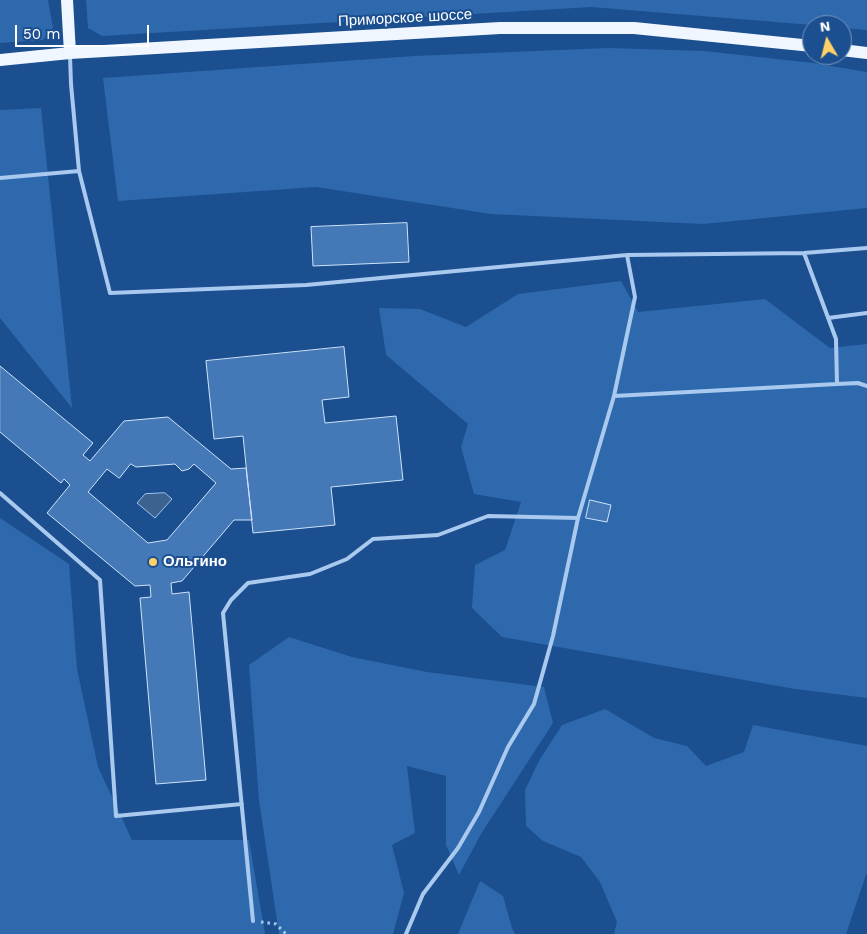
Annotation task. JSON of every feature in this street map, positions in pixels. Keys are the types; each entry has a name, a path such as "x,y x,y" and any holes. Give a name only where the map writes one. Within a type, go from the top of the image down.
{"main road":[{"path":"67,0 70,53"},
{"name":"Приморское шоссе","path":"0,60 70,53 500,28 634,28 802,45"},
{"path":"852,51 867,53"}],"lane":[{"path":"70,53 79,170 110,293 306,286 627,255 804,253 867,248"},
{"path":"0,178 79,170"},
{"path":"804,253 836,339 837,384"},
{"path":"406,934 423,894 458,848 479,812 508,747 534,704 553,636 578,518 614,396 635,297 627,255"},
{"path":"828,318 867,313"},
{"path":"614,396 858,383 867,386"},
{"path":"0,493 100,580 116,816 242,804"},
{"path":"253,921 222,613 230,600 248,583 310,574 347,559 373,539 438,535 488,516 578,518"}],"path":[{"path":"253,921 276,924 286,934"}],"shaded area":[{"path":"0,0 48,0 53,28 43,40 0,43"},
{"path":"86,0 867,0 867,30 852,29 852,15 802,15 802,24 591,7 102,36 88,28"},
{"path":"608,48 704,51 802,62 802,65 825,65 867,72 867,208 703,224 491,214 316,187 118,201 103,78 414,56"},
{"path":"41,108 72,408 0,318 0,110"},
{"path":"621,281 638,312 765,299 830,348 867,344 867,698 795,689 502,637 472,608 475,565 505,550 521,502 474,494 461,447 468,424 386,355 379,308 420,309 466,327 518,294"},
{"path":"165,493 172,499 155,518 137,503 145,494"},
{"path":"0,518 69,564 77,669 98,767 132,840 249,840 265,934 0,934"},
{"path":"289,637 352,657 427,672 544,687 553,723 481,834 459,875 446,845 446,776 407,766 415,833 392,845 404,893 393,934 279,934 259,800 249,665"},
{"path":"605,709 654,738 687,746 706,766 744,752 753,725 867,746 867,872 846,934 614,934 617,922 600,882 581,857 543,841 526,826 525,790 540,759 562,725"},
{"path":"480,881 503,896 515,934 458,934"}],"building":[{"path":"407,223 409,262 313,266 311,227"},
{"path":"344,347 349,397 322,400 325,423 396,416 403,480 331,487 335,525 253,533 243,436 214,439 206,361"},
{"name":"Ольгино","path":"0,366 93,443 83,455 90,461 124,421 168,417 231,469 246,468 252,520 234,520 182,581 171,583 172,594 189,592 206,780 156,784 140,598 151,597 150,585 135,586 47,513 70,485 64,479 61,483 0,432","holes":["131,464 136,467 175,464 182,471 189,469 194,464 216,483 167,540 148,543 88,492 107,469 119,478"]},
{"path":"590,500 611,505 607,522 586,518"}],"place":[{"name":"Ольгино","path":"153,562"}]}
